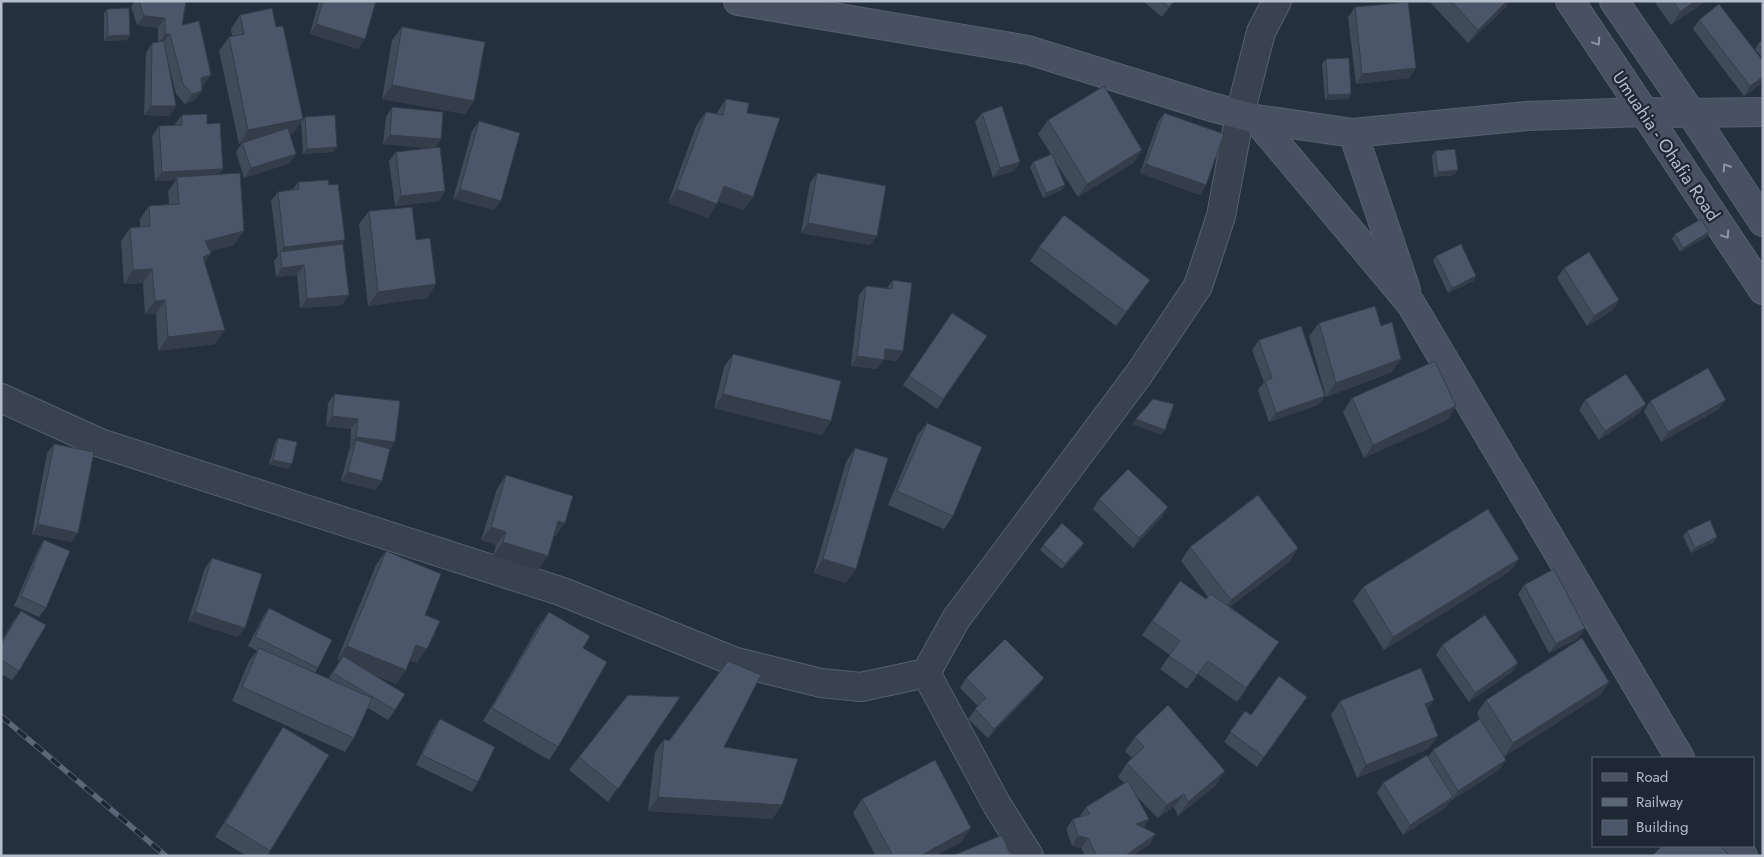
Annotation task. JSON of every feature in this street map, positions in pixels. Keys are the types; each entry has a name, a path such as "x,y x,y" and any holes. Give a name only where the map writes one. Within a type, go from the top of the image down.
{"street":[{"path":"738,1 1028,50 1248,117 1353,133 1527,116 1644,112 1691,114 1763,112"},
{"path":"1,398 100,443 563,592 733,661 821,683 861,687 926,673 956,619 1139,374 1198,286 1221,216 1248,117 1261,32 1277,1"},
{"name":"Umuahia - Ohafia Road","path":"1570,1 1763,290"},
{"path":"1614,1 1763,222"},
{"path":"1248,117 1411,304 1679,757"},
{"path":"1353,133 1411,304"},
{"path":"926,673 997,805 1028,856"}],"building":[{"path":"139,1 186,1 182,25 199,21 211,75 201,78 202,91 192,94 183,84 170,34 165,34 165,18 144,16"},
{"path":"323,1 376,1 365,39 316,24"},
{"path":"1162,1 1174,1 1169,7"},
{"path":"1451,1 1507,1 1478,30"},
{"path":"1673,1 1695,1 1680,12"},
{"path":"1408,2 1416,68 1362,74 1355,7"},
{"path":"1719,4 1763,61 1763,77 1750,86 1699,20"},
{"path":"129,8 130,35 108,36 107,9"},
{"path":"272,8 276,27 283,26 303,119 248,130 229,37 244,34 240,15"},
{"path":"402,27 485,42 474,101 392,85"},
{"path":"1763,40 1763,49 1758,44"},
{"path":"164,41 176,106 151,106 152,43"},
{"path":"1349,58 1351,94 1328,95 1326,59"},
{"path":"1104,86 1142,150 1087,184 1048,120"},
{"path":"726,99 749,103 747,113 780,118 753,197 724,186 717,204 677,189 706,112 723,115"},
{"path":"1002,106 1020,162 1000,168 982,113"},
{"path":"392,107 443,112 441,139 390,135"},
{"path":"1164,113 1224,134 1206,185 1146,164"},
{"path":"207,114 207,124 220,123 223,169 162,172 159,126 182,125 182,115"},
{"path":"335,115 337,147 307,149 305,117"},
{"path":"479,121 520,133 501,201 460,189"},
{"path":"288,128 296,154 251,168 242,143"},
{"path":"440,147 445,191 401,196 396,152"},
{"path":"1455,149 1458,170 1438,172 1435,151"},
{"path":"1052,154 1065,185 1046,193 1033,162"},
{"path":"240,173 244,231 205,241 211,253 203,257 225,330 168,337 165,300 155,301 152,269 133,270 130,228 150,226 149,206 179,204 177,177"},
{"path":"817,173 886,186 877,236 808,223"},
{"path":"328,180 329,185 338,184 345,240 284,247 278,192 299,189 298,182"},
{"path":"412,207 416,240 430,238 436,284 378,292 369,211"},
{"path":"1064,215 1150,280 1126,312 1039,247"},
{"path":"1701,219 1709,232 1683,248 1675,234"},
{"path":"343,244 349,295 307,299 304,265 282,268 280,252"},
{"path":"1461,244 1476,276 1452,288 1436,256"},
{"path":"1589,252 1619,300 1594,316 1564,268"},
{"path":"893,280 912,283 903,351 885,349 884,360 857,356 866,286 892,289"},
{"path":"1375,306 1381,326 1392,322 1401,359 1336,383 1319,323"},
{"path":"952,313 987,336 943,399 909,376"},
{"path":"1301,326 1325,396 1276,413 1265,381 1272,378 1259,340"},
{"path":"733,354 841,381 831,421 723,394"},
{"path":"1435,361 1456,406 1373,445 1352,398"},
{"path":"1708,368 1726,400 1668,432 1650,401"},
{"path":"1626,374 1646,404 1605,431 1585,400"},
{"path":"335,394 400,401 395,442 356,437 358,419 332,416"},
{"path":"1153,399 1174,404 1165,430 1136,419"},
{"path":"927,423 982,447 953,516 897,491"},
{"path":"278,438 297,442 292,464 273,460"},
{"path":"356,440 390,449 382,481 348,472"},
{"path":"54,444 94,452 78,533 38,524"},
{"path":"855,448 888,458 856,569 823,559"},
{"path":"1128,469 1168,507 1139,538 1099,499"},
{"path":"506,475 573,496 565,523 558,521 548,556 503,542 506,532 491,527"},
{"path":"1258,495 1298,548 1231,600 1190,547"},
{"path":"1488,509 1519,559 1393,637 1363,587"},
{"path":"1710,520 1717,537 1695,548 1687,531"},
{"path":"1062,523 1084,543 1065,564 1043,545"},
{"path":"44,540 70,551 46,608 21,596"},
{"path":"386,551 441,574 425,615 440,621 427,649 416,645 406,670 347,646"},
{"path":"212,558 262,574 245,628 195,612"},
{"path":"1554,569 1585,628 1556,644 1524,585"},
{"path":"1180,581 1206,599 1211,594 1279,642 1246,688 1208,661 1197,675 1169,656 1180,641 1152,621"},
{"path":"269,608 332,640 318,668 255,637"},
{"path":"21,611 46,625 19,671 1,660 1,644"},
{"path":"549,612 590,636 583,648 607,662 558,747 492,708"},
{"path":"1485,615 1518,663 1475,693 1442,645"},
{"path":"1582,638 1609,682 1513,743 1486,700"},
{"path":"1005,639 1044,678 994,729 975,709 986,698 966,678"},
{"path":"259,648 372,698 354,738 242,687"},
{"path":"343,656 405,694 395,710 333,673"},
{"path":"728,661 761,675 724,747 798,759 782,805 658,797 664,739 669,741"},
{"path":"1421,668 1434,700 1425,704 1438,736 1366,765 1340,701"},
{"path":"1279,676 1307,697 1264,757 1230,732 1245,711 1251,715"},
{"path":"628,695 680,697 618,789 579,757"},
{"path":"1168,705 1225,771 1188,802 1184,794 1167,805 1127,763 1144,747 1135,737"},
{"path":"440,719 495,747 478,782 422,755"},
{"path":"1480,719 1506,760 1458,791 1433,750"},
{"path":"283,727 329,755 270,851 225,823"},
{"path":"1427,755 1453,797 1410,825 1383,783"},
{"path":"935,760 971,828 920,856 893,856 862,799"},
{"path":"1128,781 1149,819 1136,824 1156,834 1125,856 1097,856 1088,838 1078,836 1073,819 1089,814 1086,807"},
{"path":"1002,835 1011,856 952,856"},
{"path":"1661,847 1721,847 1730,856 1652,856"}],"railway":[{"path":"1,716 166,856"}]}
